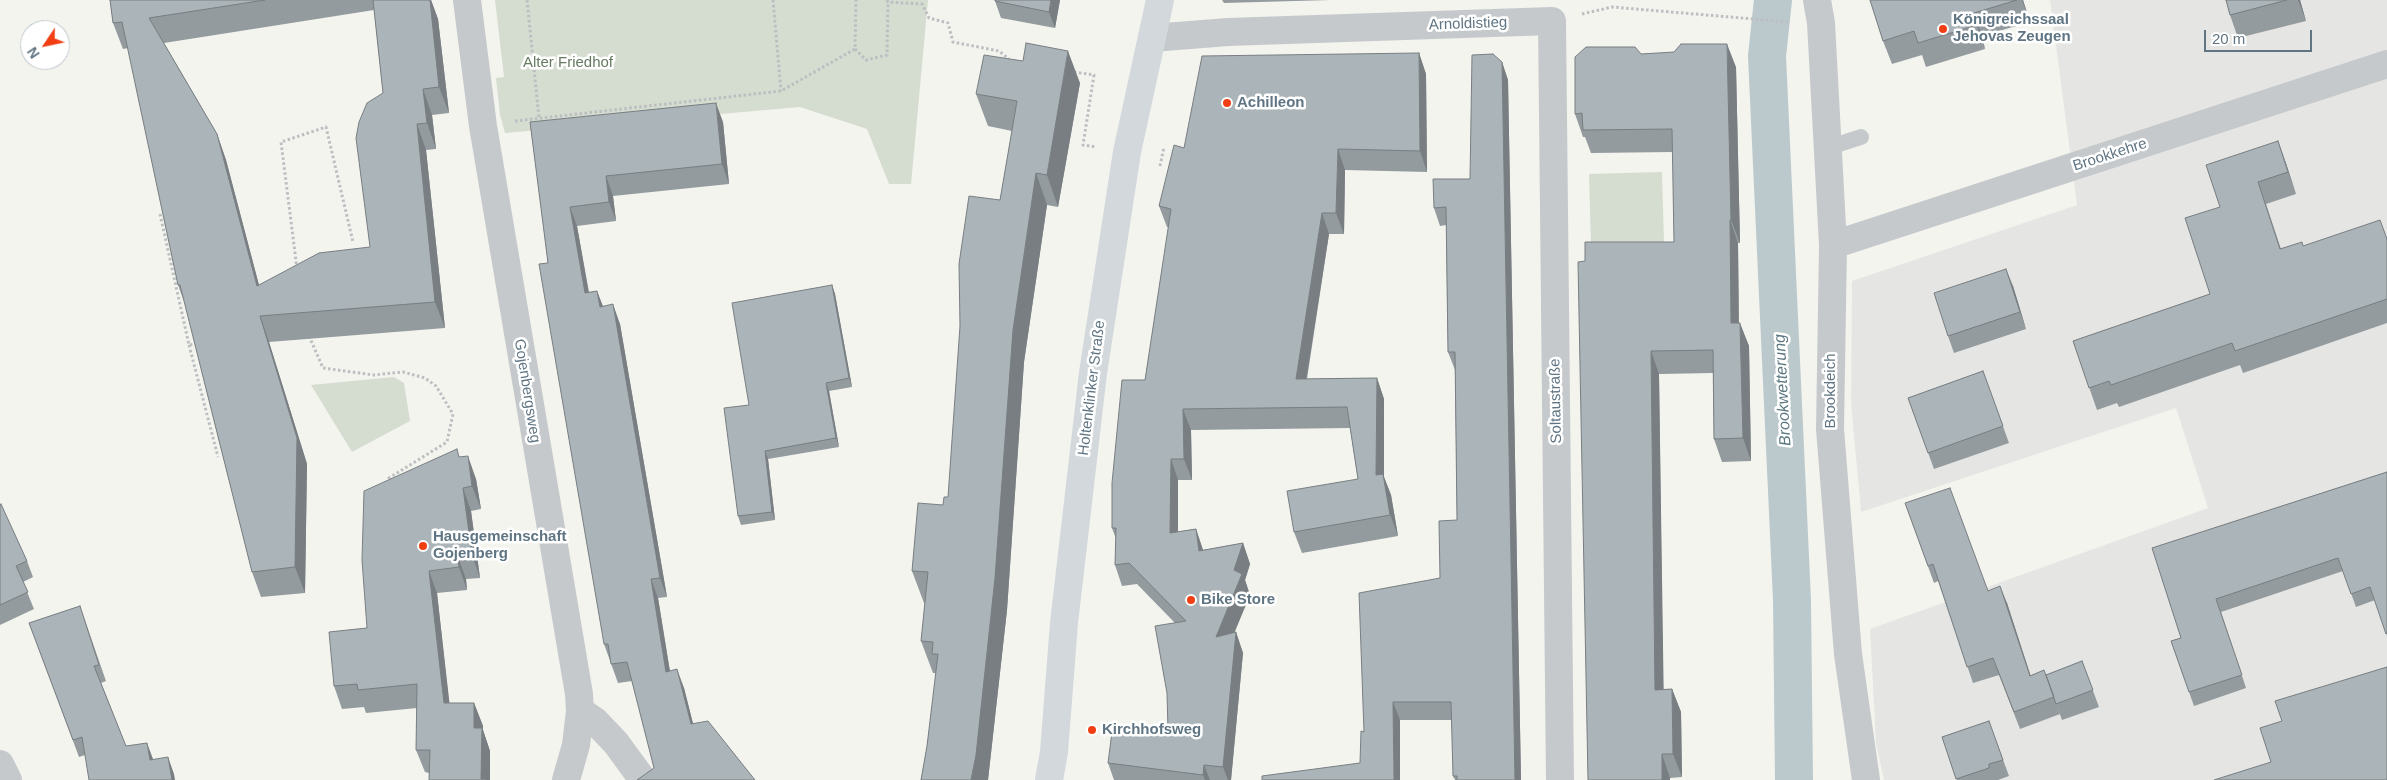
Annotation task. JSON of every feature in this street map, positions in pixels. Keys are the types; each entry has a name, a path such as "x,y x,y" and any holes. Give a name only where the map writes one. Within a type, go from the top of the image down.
{"main road":[{"name":"Holtenklinker Straße","path":"1049,780 1093,373 1127,152 1160,0"}],"street":[{"name":"Gojenbergsweg","path":"467,0 485,136 580,711 576,745 566,780"},
{"name":"Brookdeich","path":"1817,0 1821,23 1833,245 1830,429 1848,654 1866,780"},
{"name":"Arnoldistieg","path":"1152,38 1228,32 1552,21"},
{"name":"Soltaustraße","path":"1552,21 1560,780"},
{"name":"Brookkehre","path":"1833,245 2387,64"},
{"path":"580,711 595,721 616,743 643,780"},
{"path":"0,764 8,780"}],"lane":[{"path":"1827,148 1861,137"}],"path":[{"path":"527,0 539,118 782,91 855,50"},
{"path":"773,0 782,91"},
{"path":"856,0 855,50 866,60 887,55 888,1 922,4 929,18 948,22 953,42 998,51 1005,59 1014,60"},
{"path":"1552,21 1612,7 1781,22"},
{"path":"1067,70 1094,76 1083,145 1104,148"},
{"path":"298,276 281,142 326,127 353,242"},
{"path":"1160,167 1166,139"},
{"path":"160,214 189,345 218,456"},
{"path":"308,333 323,368 374,375 403,372 425,378 436,386 453,414 446,442 389,478 389,486"},
{"path":"189,345 199,344"}],"shaded area":[{"path":"2050,0 2387,0 2387,780 1884,780 1876,743 1870,629 2208,508 2176,408 1861,512 1851,403 1852,281 2077,205"}],"green space":[{"name":"Alter Friedhof","path":"495,0 928,0 911,184 889,184 867,129 800,107 505,133 500,115 496,78 504,77"},
{"path":"1662,172 1664,243 1591,245 1589,174"},
{"path":"394,377 404,383 410,421 352,452 311,385"}],"building":[{"path":"110,0 265,0 149,18 217,134 257,286 319,253 370,247 356,138 359,122 367,103 383,93 373,0 430,0 439,87 423,89 427,123 417,124 435,302 260,316 297,438 295,567 252,572 180,285 178,285 122,22 113,23"},
{"path":"995,0 1051,0 1049,12"},
{"path":"1870,0 2017,0 1974,13 1977,25 1918,43 1914,31 1883,41"},
{"path":"2226,0 2287,0 2230,15"},
{"path":"1026,43 1068,51 1047,175 1036,173 1013,330 995,578 976,755 971,780 921,780 938,654 932,654 933,642 921,641 928,572 912,571 918,503 943,505 944,497 948,497 960,326 959,264 969,196 1000,200 1017,101 976,94 984,55 1023,61"},
{"path":"1681,44 1727,44 1731,323 1740,323 1743,438 1714,439 1713,350 1651,351 1655,690 1672,689 1673,754 1662,754 1662,780 1588,780 1578,262 1585,261 1585,242 1674,242 1672,129 1583,130 1582,113 1575,114 1575,57 1586,47 1635,47 1641,54 1674,52"},
{"path":"1419,53 1420,151 1338,149 1336,213 1322,213 1296,379 1377,378 1376,475 1383,474 1390,515 1294,532 1287,491 1358,479 1347,407 1183,409 1184,459 1171,459 1170,533 1196,529 1199,551 1243,543 1234,570 1242,574 1216,637 1236,632 1223,767 1204,765 1203,775 1108,763 1113,724 1168,730 1167,693 1155,626 1186,621 1129,563 1115,565 1116,528 1112,528 1112,483 1122,380 1145,380 1171,209 1159,206 1174,145 1184,148 1202,56"},
{"path":"1493,54 1502,62 1515,780 1457,780 1457,776 1453,776 1451,702 1393,702 1394,780 1262,780 1262,776 1360,763 1361,731 1364,732 1359,593 1440,578 1439,521 1457,520 1455,352 1448,352 1446,207 1434,208 1433,179 1470,179 1472,55"},
{"path":"716,103 722,164 606,176 609,202 570,207 585,293 597,291 600,307 613,304 660,578 651,579 666,672 677,669 691,724 708,721 755,780 637,780 654,768 627,662 611,664 608,644 604,644 539,264 548,263 530,122"},
{"path":"2278,141 2288,172 2258,182 2280,249 2302,242 2303,246 2380,220 2387,239 2387,299 2235,351 2232,343 2111,385 2109,381 2089,388 2073,341 2210,294 2185,218 2220,207 2206,165"},
{"path":"2006,269 2020,312 1948,336 1934,293"},
{"path":"832,285 849,378 826,383 836,438 765,451 772,512 738,516 724,408 749,405 732,303"},
{"path":"1983,371 2003,426 1928,453 1908,398"},
{"path":"457,449 459,457 468,456 472,486 463,488 472,555 458,557 459,567 429,571 444,703 474,703 474,728 482,728 481,779 486,780 429,780 430,750 416,750 417,684 358,690 357,684 334,686 329,632 367,628 362,560 364,491"},
{"path":"2387,472 2387,633 2370,587 2351,594 2338,558 2216,599 2242,675 2189,692 2171,641 2181,638 2152,548"},
{"path":"1950,488 1988,591 2000,586 2030,676 2044,670 2054,697 2014,712 1993,658 1967,667 1933,564 1928,566 1905,503"},
{"path":"0,505 27,561 16,566 28,592 0,605"},
{"path":"80,606 99,665 94,666 126,746 147,743 150,760 168,757 172,780 89,780 82,737 73,740 29,623"},
{"path":"2082,661 2093,690 2056,704 2046,675"},
{"path":"2387,667 2387,780 2214,780 2271,762 2260,728 2282,721 2275,701"},
{"path":"1989,721 2003,760 1989,764 1989,768 1956,779 1942,737"}],"waterway":[{"name":"Brookwetterung","path":"1773,0 1767,56 1792,600 1794,780"}],"place":[{"name":"Königreichssaal Jehovas Zeugen","path":"1943,29"},
{"name":"Achilleon","path":"1227,103"},
{"name":"Hausgemeinschaft Gojenberg","path":"423,546"},
{"name":"Bike Store","path":"1191,600"},
{"name":"Kirchhofsweg","path":"1092,730"}]}
